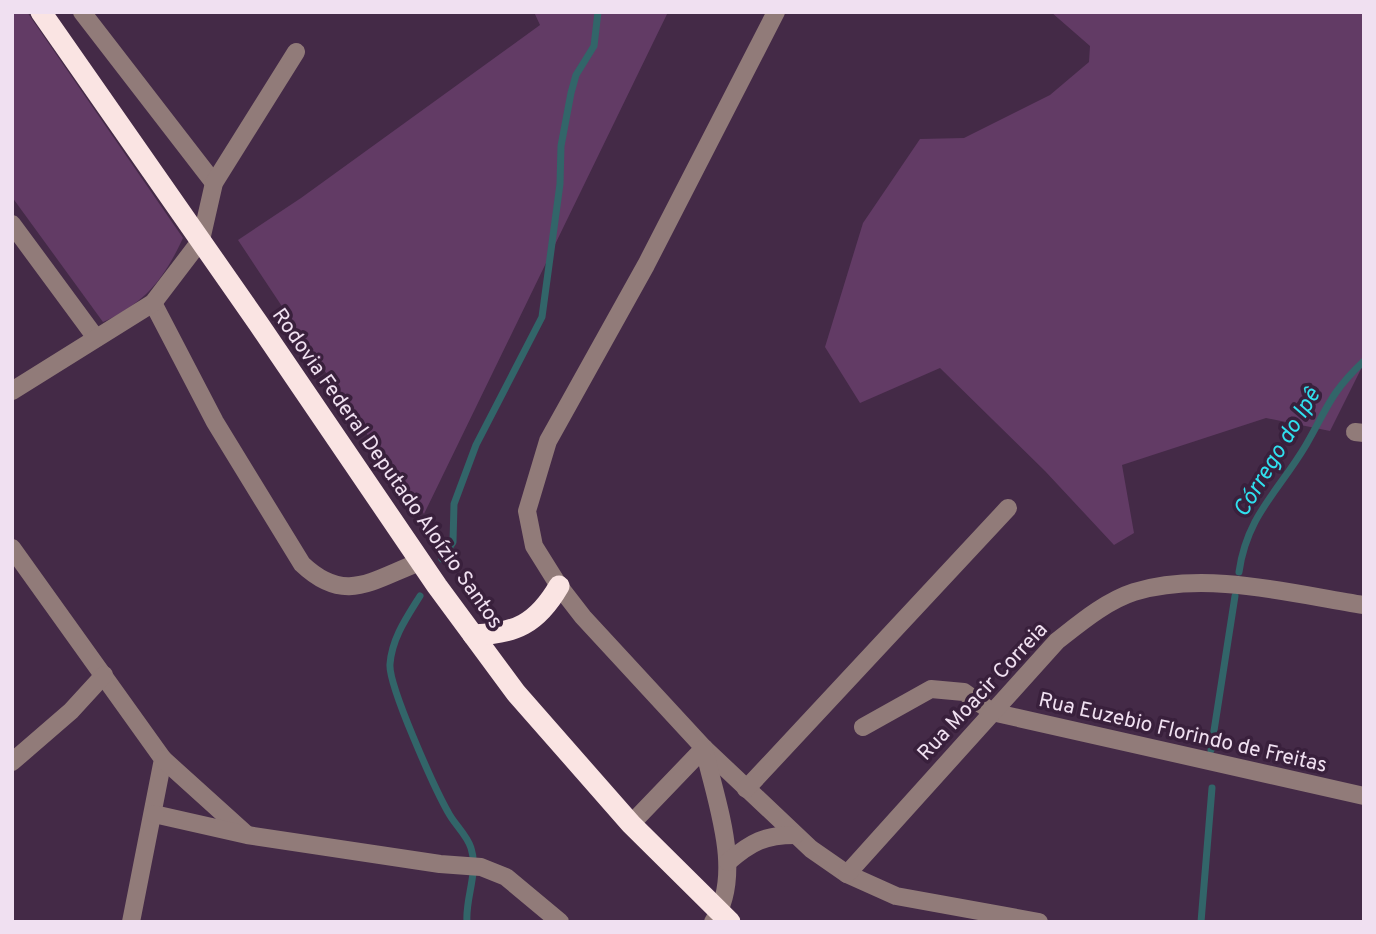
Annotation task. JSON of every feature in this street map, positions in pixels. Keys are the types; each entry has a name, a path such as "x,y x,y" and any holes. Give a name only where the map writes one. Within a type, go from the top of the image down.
{"highway":[{"name":"Rodovia Federal Deputado Aloízio Santos","path":"41,12 473,635 537,720 721,918"},
{"path":"473,635 503,635 516,630 535,617 559,586"}],"street":[{"path":"82,12 214,183"},
{"path":"776,12 646,265 548,441 527,511 534,546 559,586 583,617 704,748 795,835 847,874 896,896 1039,922"},
{"path":"12,391 153,303 201,240 214,183 296,52"},
{"path":"12,224 96,338"},
{"path":"153,303 215,422 302,564 318,579 334,587 352,588 420,562"},
{"path":"746,789 1008,508"},
{"path":"12,548 163,759 247,835"},
{"name":"Rua Moacir Correia","path":"847,874 1057,641 1093,614 1133,592 1181,584 1222,585 1364,605"},
{"path":"12,762 71,711 104,675"},
{"path":"863,727 931,689 964,692 992,712"},
{"name":"Rua Euzebio Florindo de Freitas","path":"992,712 1364,796"},
{"path":"631,824 704,748"},
{"path":"704,748 728,862 727,891 721,918"},
{"path":"131,922 163,759"},
{"path":"154,814 247,835 440,864 481,867 506,877 560,922"},
{"path":"728,862 757,839 771,835 795,835"}],"shaded area":[{"path":"12,12 27,12 183,238 152,288 131,307 103,322 12,197"},
{"path":"534,12 668,12 424,514 364,430 238,240 301,198 540,25"},
{"path":"1051,12 1364,12 1364,363 1330,431 1266,418 1122,465 1134,533 1114,545 1045,471 940,368 860,403 825,347 863,223 920,139 964,138 1050,95 1089,62 1090,46"}],"waterway":[{"path":"442,559 453,542 454,504 476,445 542,317 560,184 561,146 576,75 594,46 598,12"},
{"name":"Córrego do Ipê","path":"1239,572 1249,535 1265,504 1296,461 1337,392 1364,361"},
{"path":"420,596 394,645 391,675 413,737 433,782 471,848 473,876 467,922"},
{"name":"Córrego do Ipê","path":"1211,750 1235,596"},
{"name":"Córrego do Ipê","path":"1201,922 1212,788"}]}
